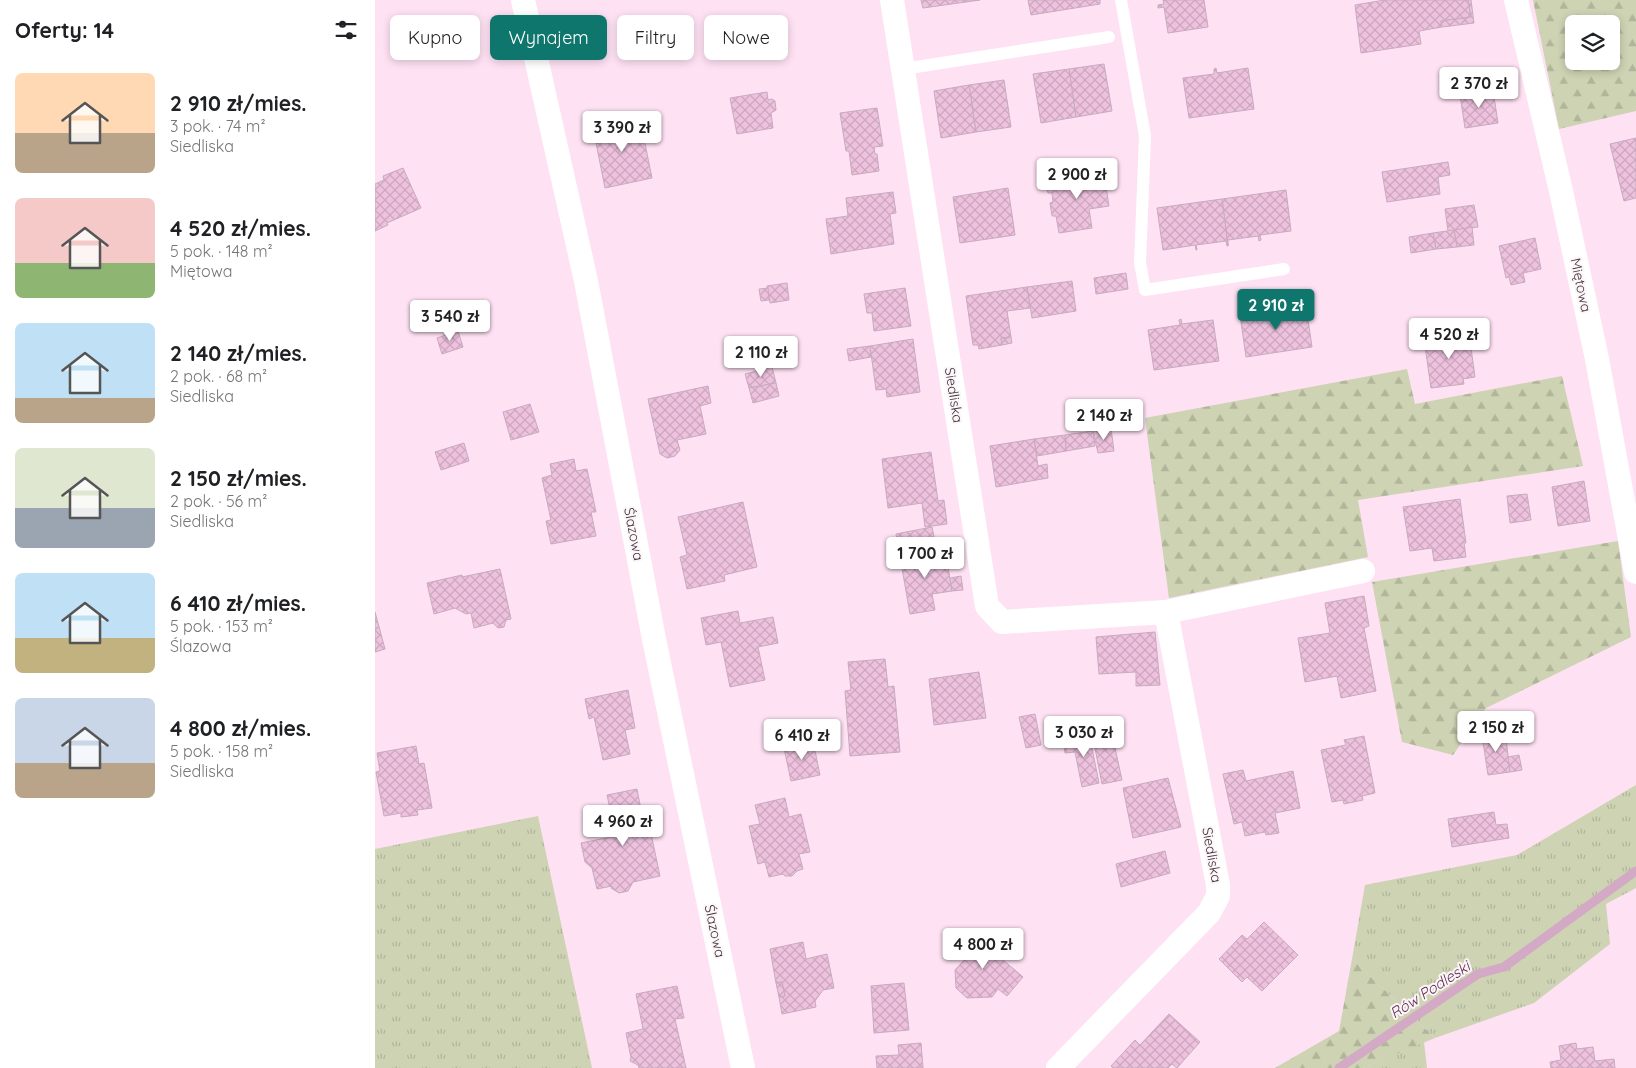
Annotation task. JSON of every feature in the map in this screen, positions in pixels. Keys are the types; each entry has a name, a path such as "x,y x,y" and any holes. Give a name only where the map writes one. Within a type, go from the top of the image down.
{"street":[{"name":"Ślazowa","path":"523,0 586,281 654,639 743,1068"},
{"name":"Siedliska","path":"892,0 987,606 1002,622 1166,612 1363,571"},
{"name":"Miętowa","path":"1516,0 1594,342 1636,572"},
{"name":"Siedliska","path":"1058,1068 1209,913 1218,896 1218,885 1166,612"}],"lane":[{"path":"1121,0 1145,136 1140,263 1145,290 1284,269"},
{"path":"903,69 1109,37"}],"green space":[{"path":"1533,0 1636,0 1636,111 1559,129"},
{"path":"1407,369 1415,404 1562,376 1583,466 1358,500 1368,557 1169,598 1145,418"},
{"path":"1618,541 1631,637 1486,708 1453,755 1402,742 1372,582"},
{"path":"1636,785 1636,888 1606,904 1610,944 1534,1003 1435,1038 1352,959 1365,885 1517,855"},
{"path":"538,816 592,1068 375,1068 375,849"},
{"path":"1352,959 1435,1038 1363,1068 1275,1068 1339,1031"},
{"path":"1424,1042 1427,1068 1363,1068"}],"building":[{"path":"921,0 980,0 923,8"},
{"path":"1028,0 1100,0 1100,4 1031,15"},
{"path":"1163,0 1204,0 1208,27 1168,33 1164,7 1158,8 1158,5 1164,4"},
{"path":"1385,0 1468,0 1471,17 1441,21 1442,27 1419,31 1421,44 1361,53 1355,5"},
{"path":"1468,0 1471,0 1474,23 1442,27 1441,21 1471,17"},
{"path":"1104,64 1112,111 1076,117 1069,69"},
{"path":"1216,68 1217,73 1248,68 1254,109 1189,118 1183,78 1214,74 1214,69"},
{"path":"1069,69 1076,117 1041,123 1033,74"},
{"path":"1004,80 1011,127 976,132 969,85"},
{"path":"969,85 976,132 941,138 934,91"},
{"path":"1493,90 1498,123 1465,128 1460,95"},
{"path":"767,92 768,100 772,99 775,101 776,110 771,113 773,128 737,134 730,98"},
{"path":"877,108 883,146 874,147 875,154 877,154 879,171 852,175 849,151 846,151 840,113"},
{"path":"640,119 652,178 605,188 593,128"},
{"path":"1636,138 1636,198 1624,201 1610,144"},
{"path":"1448,162 1450,175 1438,177 1440,194 1387,202 1382,172"},
{"path":"403,168 421,208 387,223 388,225 375,231 375,184 384,180 383,176"},
{"path":"1104,173 1109,206 1089,209 1092,228 1059,233 1056,216 1052,216 1050,203 1053,202 1052,193 1048,193 1047,189 1051,189 1049,179"},
{"path":"1008,188 1015,235 960,243 953,197"},
{"path":"1286,190 1291,231 1260,235 1261,240 1259,241 1258,236 1228,240 1228,246 1222,199"},
{"path":"893,192 896,213 890,214 894,244 831,254 826,219 848,216 846,198"},
{"path":"1222,199 1228,246 1226,241 1196,245 1197,250 1195,245 1163,250 1157,208"},
{"path":"1474,205 1478,227 1448,231 1445,209"},
{"path":"1472,227 1474,245 1457,247 1454,230"},
{"path":"1454,230 1457,247 1436,249 1433,233"},
{"path":"1433,233 1436,249 1411,253 1409,237"},
{"path":"1535,238 1541,269 1523,273 1525,282 1511,285 1509,277 1506,278 1499,246"},
{"path":"1126,273 1128,289 1096,294 1094,278"},
{"path":"1072,281 1076,311 1032,318 1027,287"},
{"path":"787,283 789,300 770,303 767,286"},
{"path":"1027,287 1030,308 1007,311 1011,337 1001,338 1002,345 979,349 978,345 973,345 966,296"},
{"path":"768,288 769,300 761,301 759,289"},
{"path":"905,288 911,326 874,331 872,313 867,313 864,294"},
{"path":"1271,306 1273,306 1274,311 1306,306 1312,347 1246,357 1240,315 1272,311"},
{"path":"1181,319 1182,324 1213,320 1219,361 1154,370 1148,330 1180,325 1179,320"},
{"path":"458,331 463,347 442,354 437,338"},
{"path":"1469,333 1475,377 1463,379 1464,384 1431,388 1424,339"},
{"path":"1011,337 1012,343 1002,345 1001,338"},
{"path":"913,339 920,392 887,397 886,389 876,390 870,346"},
{"path":"870,346 871,357 849,361 847,349"},
{"path":"772,367 776,383 749,388 745,374"},
{"path":"776,383 779,396 753,403 749,388"},
{"path":"708,386 711,403 700,406 706,434 677,440 680,450 675,456 667,458 660,454 648,399"},
{"path":"530,404 539,432 511,440 503,412"},
{"path":"1111,428 1114,451 1098,453 1093,431"},
{"path":"1093,431 1095,446 1066,451 1065,435"},
{"path":"1065,435 1066,451 1037,456 1034,439"},
{"path":"1034,439 1038,466 1047,464 1048,478 996,487 990,446"},
{"path":"464,443 469,461 441,470 435,452"},
{"path":"931,452 938,501 944,500 947,524 925,527 922,503 888,508 882,459"},
{"path":"574,459 576,471 587,469 596,512 591,512 596,536 551,544 546,521 551,520 542,478 552,475 550,464"},
{"path":"1584,481 1590,521 1558,526 1552,487"},
{"path":"1527,494 1531,520 1510,523 1507,496"},
{"path":"1460,499 1466,557 1434,561 1432,548 1410,551 1403,507"},
{"path":"743,502 757,567 724,575 725,581 687,589 680,557 687,555 678,517"},
{"path":"932,527 937,551 900,557 896,534"},
{"path":"945,549 952,591 932,594 935,610 910,614 900,557"},
{"path":"500,569 511,619 506,620 504,627 498,628 493,623 474,628 471,613 466,614 455,608 434,614 427,583"},
{"path":"961,576 963,590 952,591 950,578"},
{"path":"1364,596 1369,626 1364,628 1376,691 1341,698 1337,676 1305,682 1298,638 1330,633 1325,603"},
{"path":"738,611 740,623 773,617 778,643 758,647 765,680 730,687 721,642 706,645 701,618"},
{"path":"375,612 385,649 375,652"},
{"path":"1155,632 1160,685 1136,686 1136,672 1099,674 1096,637"},
{"path":"885,659 888,687 894,686 900,752 850,756 845,691 851,690 848,662"},
{"path":"979,672 986,718 934,725 929,679"},
{"path":"628,690 635,728 625,730 630,754 603,760 594,717 589,719 585,699"},
{"path":"1035,714 1041,745 1026,748 1019,717"},
{"path":"1505,730 1510,772 1488,775 1482,735"},
{"path":"1089,733 1099,783 1082,787 1075,752 1065,753 1063,741 1073,740 1072,737"},
{"path":"1112,734 1122,780 1102,784 1093,738"},
{"path":"1364,736 1375,793 1362,796 1363,800 1344,804 1343,800 1332,802 1321,750 1346,745 1344,740"},
{"path":"813,741 820,775 791,781 784,748"},
{"path":"416,746 419,764 424,763 432,808 417,810 418,815 401,817 401,813 384,816 376,772 380,771 377,753"},
{"path":"1519,755 1522,770 1510,772 1508,757"},
{"path":"1243,770 1246,781 1293,771 1300,808 1275,813 1279,833 1266,835 1265,832 1245,836 1242,822 1234,824 1223,774"},
{"path":"1168,778 1181,827 1133,838 1123,788"},
{"path":"637,789 645,830 650,829 660,876 633,882 628,891 619,893 611,888 612,886 597,889 592,868 585,862 581,843 616,836 607,795"},
{"path":"785,798 789,817 801,814 810,852 799,854 803,869 797,871 792,876 785,876 783,874 769,877 765,862 758,864 749,826 760,824 755,805"},
{"path":"1494,812 1496,825 1507,824 1509,838 1452,847 1448,819"},
{"path":"1165,851 1170,873 1121,887 1116,864"},
{"path":"1264,922 1298,955 1262,991 1247,977 1242,982 1219,959 1242,935 1247,939"},
{"path":"968,930 1023,977 1007,996 998,989 992,997 967,998 956,988 955,970 965,959 953,948"},
{"path":"803,942 806,959 827,954 834,988 823,990 815,1001 816,1007 782,1014 779,997 785,996 782,982 776,983 770,949"},
{"path":"782,982 785,996 779,997 776,983"},
{"path":"904,983 909,1030 874,1033 871,986"},
{"path":"677,986 684,1018 675,1019 686,1068 639,1068 638,1065 630,1061 626,1033 643,1029 636,994"},
{"path":"1169,1014 1200,1042 1177,1068 1172,1064 1168,1068 1113,1068 1111,1066 1135,1040 1140,1045"},
{"path":"921,1043 923,1068 877,1068 876,1056 899,1055 898,1045"},
{"path":"1576,1043 1577,1049 1593,1047 1595,1061 1614,1059 1615,1068 1551,1068 1550,1062 1561,1060 1559,1046"}],"waterway":[{"name":"Rów Podleski","path":"1339,1068 1478,974 1504,967 1636,871"}]}
